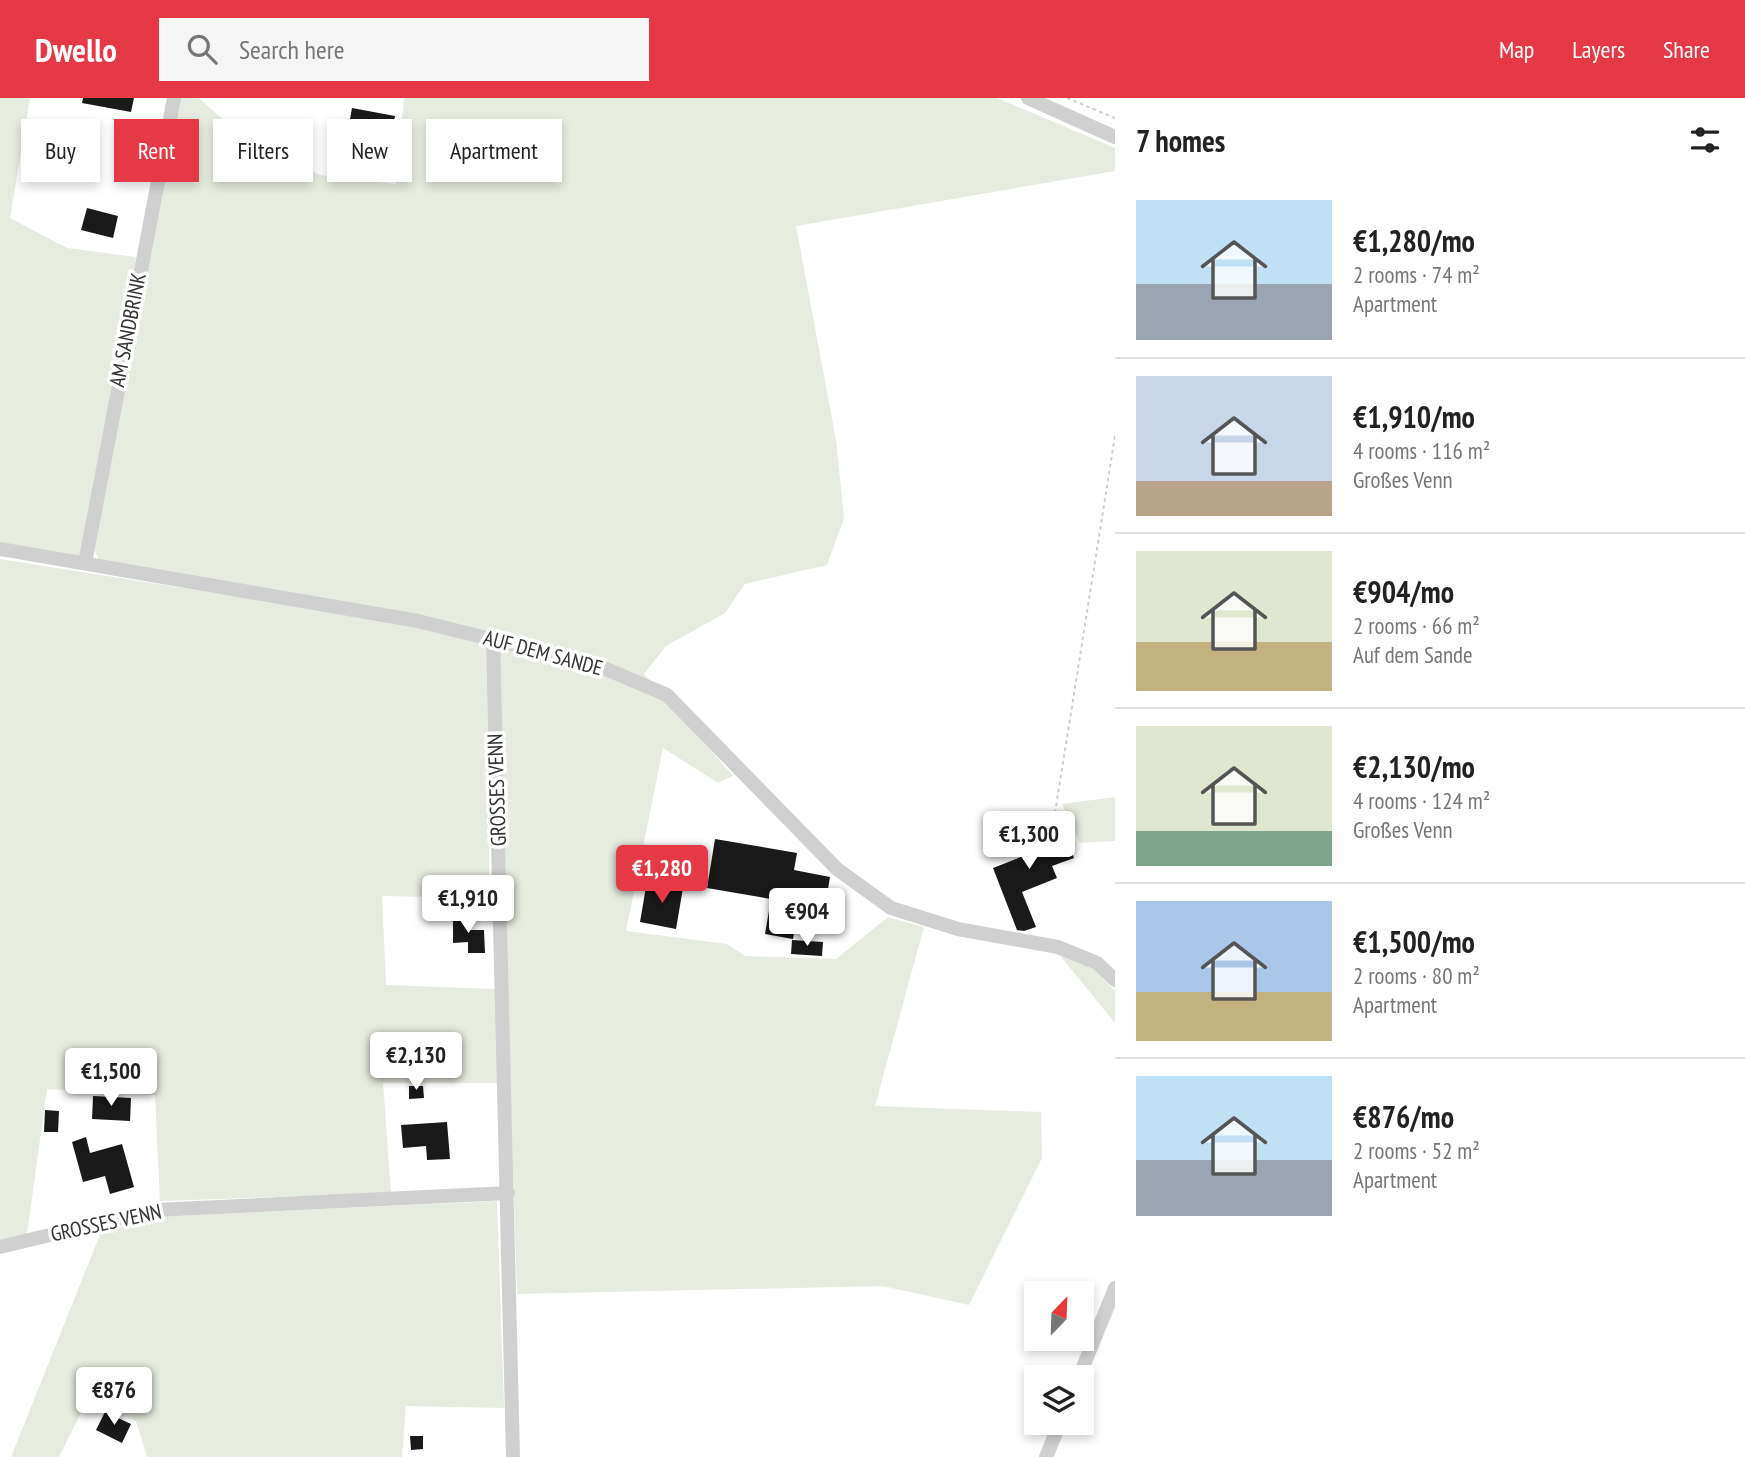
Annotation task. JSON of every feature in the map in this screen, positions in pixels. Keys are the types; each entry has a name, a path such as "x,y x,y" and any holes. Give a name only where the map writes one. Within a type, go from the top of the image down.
{"street":[{"name":"AM SANDBRINK","path":"85,563 174,98"},
{"path":"1028,98 1115,137"},
{"name":"AUF DEM SANDE","path":"0,549 418,621 599,666 667,695 837,869 891,908 958,929 1058,947 1097,963 1115,980"},
{"name":"GROSSES VENN","path":"493,639 513,1457"},
{"name":"GROSSES VENN","path":"0,1247 155,1210 508,1193"},
{"path":"1084,1365 1115,1288"},
{"path":"1046,1457 1055,1435"}],"path":[{"path":"1067,98 1115,118"},
{"path":"1055,813 1115,436"}],"shaded area":[{"path":"0,98 30,98 26,119 21,119 21,152 10,218 67,248 136,257 80,556 0,542"},
{"path":"179,98 199,98 222,119 213,119 213,182 313,182 313,172 327,176 327,182 412,182 412,119 402,119 404,98 997,98 1115,148 1115,171 796,226 836,440 844,518 827,565 745,584 725,613 666,646 644,674 733,776 718,783 663,748 626,931 727,944 745,956 836,959 888,917 924,927 875,1106 1041,1112 1042,1158 969,1305 883,1286 517,1294 506,944 490,702 489,898 382,896 386,985 495,989 498,1083 383,1083 391,1193 160,1201 155,1095 47,1089 27,1234 0,1240 0,559 310,608 104,571 89,539 162,182 199,182 199,119 175,119"},
{"path":"1115,797 1115,841 1080,843 1062,804"},
{"path":"1058,953 1095,970 1115,991 1115,1023"},
{"path":"497,1201 504,1408 406,1406 402,1457 147,1457 136,1421 87,1401 59,1457 11,1457 101,1232 153,1217"}],"building":[{"path":"83,98 134,98 131,112 82,103"},
{"path":"352,108 395,116 394,119 350,119"},
{"path":"87,208 118,216 113,238 81,230"},
{"path":"1033,820 1045,849 1067,841 1074,858 1052,866 1057,878 1022,892 1036,927 1024,931 1017,930 993,868 1021,857 1010,829"},
{"path":"715,839 797,853 794,870 830,877 826,901 790,894 786,915 797,917 793,939 765,934 771,899 707,888"},
{"path":"647,881 683,888 676,929 640,922"},
{"path":"453,916 467,916 470,930 484,930 485,953 468,953 468,942 453,943"},
{"path":"792,940 823,942 822,956 791,954"},
{"path":"409,1086 423,1086 424,1098 409,1099"},
{"path":"93,1096 131,1098 130,1121 92,1119"},
{"path":"45,1110 59,1111 58,1132 44,1132"},
{"path":"447,1122 450,1159 427,1160 426,1146 403,1148 401,1125"},
{"path":"86,1137 90,1153 122,1144 134,1187 110,1194 105,1176 83,1182 72,1142"},
{"path":"105,1412 131,1424 122,1443 96,1430"},
{"path":"410,1436 423,1436 423,1449 411,1450"}]}
